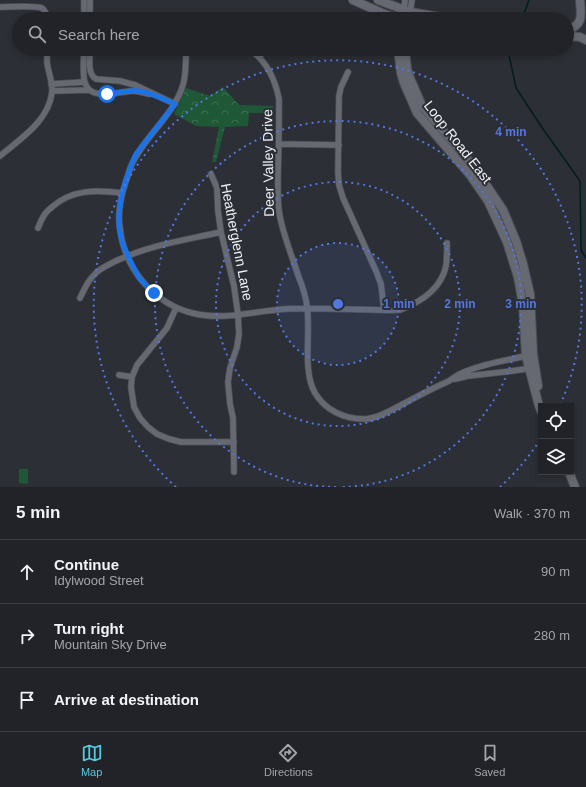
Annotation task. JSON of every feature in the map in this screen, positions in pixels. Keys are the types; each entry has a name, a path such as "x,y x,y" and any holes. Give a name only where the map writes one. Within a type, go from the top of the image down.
{"street":[{"path":"84,0 84,12"},
{"path":"90,0 90,12"},
{"path":"353,0 380,12"},
{"path":"378,0 404,12"},
{"path":"405,0 408,12"},
{"path":"409,12 412,0"},
{"path":"574,28 581,19 580,0"},
{"path":"0,7 35,7 41,8 46,12"},
{"path":"574,33 586,32"},
{"path":"574,37 580,37 586,40"},
{"path":"0,156 32,128 46,111 52,91 47,62 47,56"},
{"path":"84,56 84,76 89,90"},
{"path":"90,56 90,69 94,78 127,82 143,88 175,104"},
{"path":"186,56 183,85 175,104 136,154 122,193 119,214 119,228 122,242 128,256 139,278 154,293 176,308 207,316 224,316 284,309 400,310 422,300 439,283 446,264 447,243"},
{"name":"Loop Road East","path":"398,56 404,83 417,113 470,175 488,201 507,242 518,277 531,368 539,403"},
{"name":"Loop Road East","path":"406,56 410,78 422,106 470,163 489,189 503,210 516,241 524,264 530,294 529,355"},
{"name":"Deer Valley Drive","path":"259,57 268,69 277,88 279,99 278,199 280,216 306,296 309,318 309,375 311,385 322,403 333,411 344,416 356,419 366,419 389,411 461,373 491,363 521,358 529,355"},
{"path":"348,72 341,87 339,96 339,185 343,198 381,284 384,310"},
{"path":"51,84 85,82"},
{"path":"52,91 89,90 100,94 139,91 159,97"},
{"path":"279,144 339,145"},
{"name":"Heatherglenn Lane","path":"210,174 217,188 221,232 234,286 238,314 239,334 228,382 233,418 234,472"},
{"path":"38,228 45,214 57,203 71,196 86,191 122,193"},
{"path":"80,298 87,283 105,266 160,245 221,232"},
{"path":"176,308 167,328 137,365 132,377 131,387 134,407 140,418 148,427 157,434 169,439 181,442 234,442"},
{"path":"449,380 468,376 531,368"},
{"name":"Loop Road East","path":"531,368 543,403"},
{"path":"119,375 132,377"},
{"path":"570,475 575,487"}],"green space":[{"path":"223,87 239,105 273,106 272,113 249,113 248,126 225,127 216,162 212,162 219,127 196,126 174,114 186,88 210,96"},
{"path":"19,469 28,469 28,484 19,483"}],"waterway":[{"path":"525,12 529,0"},
{"path":"509,56 516,88 580,181 581,250 586,258"}],"route":[{"path":"107,94 139,91 175,104 136,154 122,193 119,214 119,228 122,242 128,256 139,278 154,293"}]}
